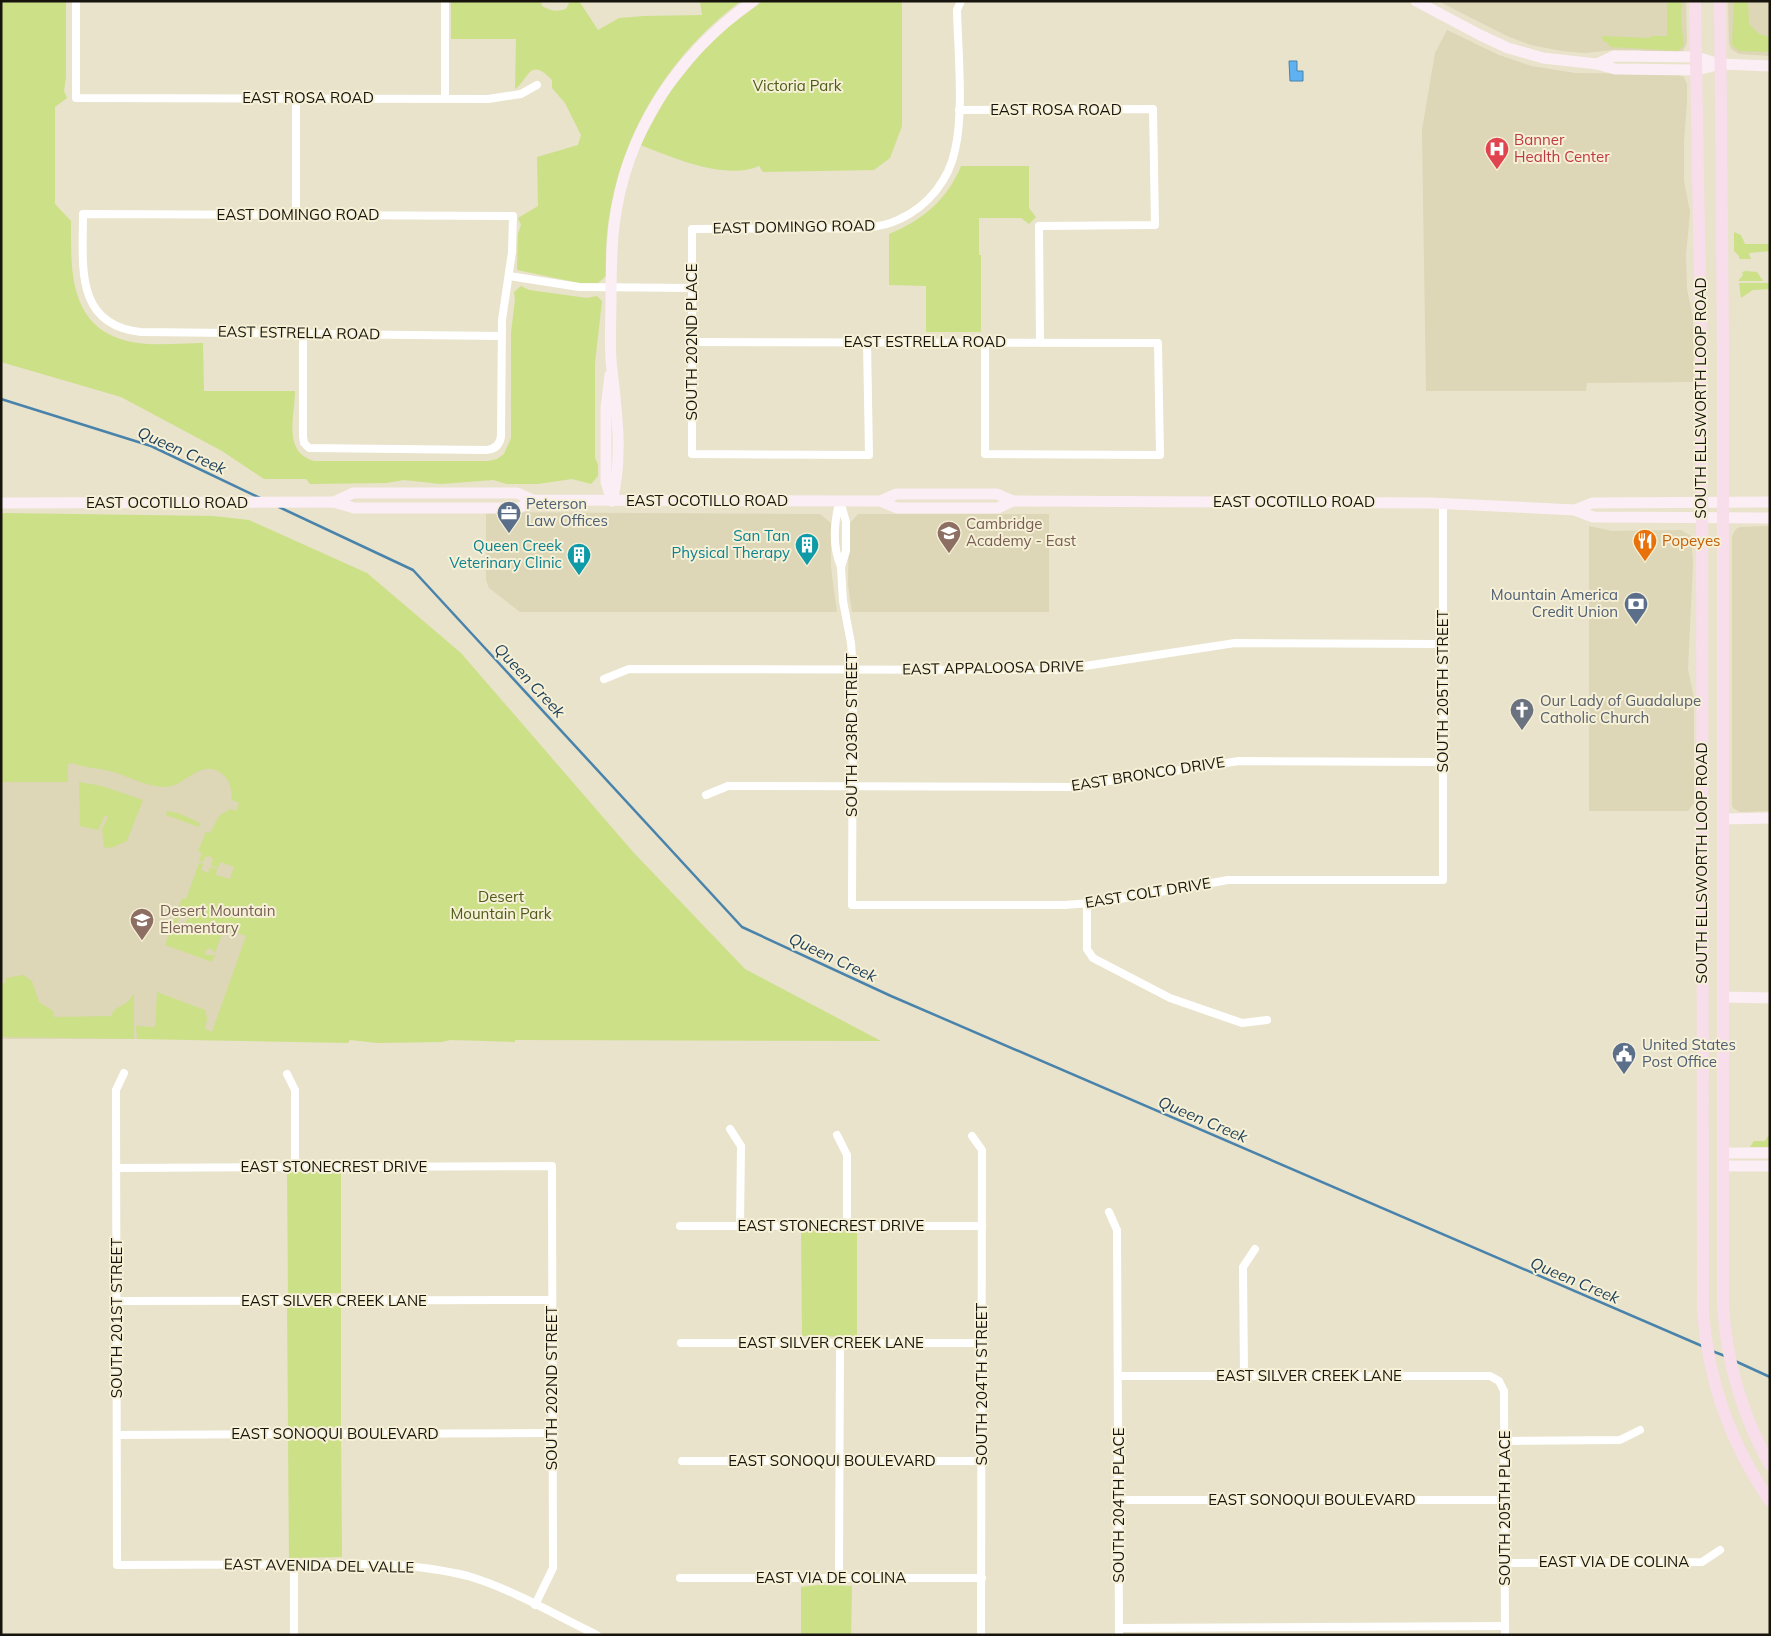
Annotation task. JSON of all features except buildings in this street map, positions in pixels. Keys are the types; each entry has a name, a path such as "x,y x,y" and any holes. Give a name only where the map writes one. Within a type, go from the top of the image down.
{"main road":[{"path":"612,501 606,482 606,408 611,369 612,243 617,206 634,143 660,97 690,55 713,32 753,1"},
{"path":"1416,1 1480,36 1524,53 1566,62 1597,64 1615,69 1696,64 1770,66"},
{"name":"SOUTH ELLSWORTH LOOP ROAD","path":"1695,1 1702,503 1703,1298 1707,1351 1719,1403 1736,1446 1770,1501"},
{"name":"SOUTH ELLSWORTH LOOP ROAD","path":"1720,1 1723,502 1723,1307 1730,1363 1746,1417 1770,1464"},
{"name":"EAST OCOTILLO ROAD","path":"1,503 227,504 334,502 354,508 519,508 533,500 880,501 897,508 998,508 1013,501 1443,503 1575,510 1593,517 1770,518"},
{"name":"EAST OCOTILLO ROAD","path":"1575,510 1592,503 1770,502"},
{"path":"1702,820 1770,818"},
{"path":"1702,1000 1723,997 1770,998"},
{"path":"1724,1152 1770,1153"},
{"path":"1723,1166 1770,1166"}],"street":[{"name":"EAST ROSA ROAD","path":"76,1 76,98 506,98 521,94 537,85"},
{"path":"445,1 445,98"},
{"name":"EAST DOMINGO ROAD","path":"692,229 861,228 900,220 921,206 939,187 950,169 955,150 959,110 958,10 961,1"},
{"path":"296,98 296,215"},
{"name":"EAST ROSA ROAD","path":"959,110 1153,109 1155,225 1039,226 1040,342"},
{"name":"EAST DOMINGO ROAD","path":"102,315 89,299 84,283 83,214 513,216 509,276"},
{"name":"SOUTH 202ND PLACE","path":"692,229 692,454 869,455 867,342"},
{"path":"303,332 302,436 306,446 316,450 487,450 498,446 501,436 501,336 509,276 579,287 692,288"},
{"name":"EAST ESTRELLA ROAD","path":"102,315 118,326 141,332 303,332 501,336"},
{"name":"EAST ESTRELLA ROAD","path":"692,342 985,342 1040,342 1158,343 1160,456 985,454 985,342"},
{"name":"SOUTH 203RD STREET","path":"840,501 846,522 846,551 841,567 843,601 851,643 853,669 852,905"},
{"name":"SOUTH 205TH STREET","path":"1443,503 1443,880"},
{"name":"EAST APPALOOSA DRIVE","path":"604,679 629,669 1059,670 1235,643 1442,644"},
{"name":"EAST BRONCO DRIVE","path":"706,795 728,786 1069,788 1239,761 1443,762"},
{"name":"EAST COLT DRIVE","path":"852,905 1087,904 1228,880 1443,880"},
{"path":"1087,904 1088,949 1093,958 1170,998 1242,1023 1267,1020"},
{"name":"SOUTH 201ST STREET","path":"117,1565 116,1090 124,1073"},
{"path":"287,1074 295,1090 294,1167"},
{"path":"730,1129 741,1146 740,1226"},
{"path":"837,1135 847,1155 847,1226"},
{"name":"SOUTH 204TH STREET","path":"972,1136 982,1150 982,1635"},
{"name":"EAST STONECREST DRIVE","path":"116,1168 552,1166"},
{"name":"SOUTH 202ND STREET","path":"535,1605 553,1568 552,1166"},
{"name":"SOUTH 204TH PLACE","path":"1109,1212 1117,1230 1119,1631"},
{"name":"EAST STONECREST DRIVE","path":"680,1226 982,1226"},
{"path":"1244,1376 1243,1267 1255,1249"},
{"name":"EAST SILVER CREEK LANE","path":"116,1301 552,1300"},
{"name":"EAST SILVER CREEK LANE","path":"681,1343 982,1343"},
{"path":"839,1578 840,1343"},
{"name":"EAST SILVER CREEK LANE","path":"1118,1376 1490,1376 1500,1382"},
{"name":"SOUTH 205TH PLACE","path":"1500,1382 1504,1391 1505,1630"},
{"path":"1504,1441 1620,1440 1640,1430"},
{"name":"EAST SONOQUI BOULEVARD","path":"117,1435 552,1434"},
{"name":"EAST SONOQUI BOULEVARD","path":"682,1461 982,1461"},
{"name":"EAST SONOQUI BOULEVARD","path":"1118,1500 1505,1500"},
{"name":"EAST VIA DE COLINA","path":"1505,1563 1702,1562 1720,1550"},
{"path":"294,1564 294,1635"},
{"name":"EAST AVENIDA DEL VALLE","path":"117,1565 384,1564 424,1567 468,1576 502,1589 597,1635"},
{"name":"EAST VIA DE COLINA","path":"680,1578 982,1578"},
{"path":"1119,1631 1505,1630"}],"shaded area":[{"path":"1438,1 1686,1 1687,43 1683,51 1671,55 1638,50 1585,53 1562,51 1531,45 1507,36"},
{"path":"1728,1 1770,1 1770,56 1739,54 1731,49 1729,43"},
{"path":"1447,30 1499,55 1531,66 1575,73 1676,74 1684,77 1687,84 1687,102 1684,141 1684,181 1690,212 1686,254 1687,289 1693,318 1694,382 1587,383 1586,391 1426,391 1422,130 1435,53"},
{"path":"486,512 820,514 831,523 831,568 837,612 520,612 489,588 486,580"},
{"name":"Cambridge Academy - East","path":"858,514 1049,514 1049,612 852,612 848,584 849,524"},
{"path":"1589,526 1612,531 1681,530 1691,536 1693,564 1688,669 1694,698 1694,803 1688,811 1589,811"},
{"path":"1770,526 1770,811 1740,812 1733,808 1732,805 1732,536 1736,529 1740,527"},
{"name":"Desert Mountain Elementary","path":"68,763 382,764 283,1039 1,1039 1,782 68,782"}],"green space":[{"path":"1,1 66,1 66,77 64,91 67,98 55,107 55,204 71,221 73,276 83,309 93,323 108,334 136,343 203,343 204,391 295,391 292,432 294,441 298,450 304,456 314,461 488,461 497,459 504,454 511,438 511,333 515,299 514,292 521,286 529,290 587,298 597,296 602,301 595,363 595,458 598,465 598,476 591,484 572,479 538,484 507,484 493,480 441,484 404,480 386,483 310,484 306,479 264,479 222,451 121,397 1,362"},
{"path":"451,1 541,1 542,6 556,11 566,9 570,1 579,1 598,30 619,18 702,15 700,1 741,1 710,27 683,56 659,88 639,122 624,158 613,196 607,236 606,276 598,283 579,283 517,270 518,234 521,225 518,218 538,206 537,157 578,145 581,135 565,103 552,88 552,80 544,73 538,70 530,72 515,89 516,39 451,39"},
{"name":"Victoria Park","path":"763,1 902,1 902,126 890,158 874,170 763,172 759,166 731,171 699,166 640,145 668,94 712,39"},
{"path":"1667,1 1682,1 1681,22 1684,45 1678,51 1611,47 1605,41 1603,42 1602,36 1650,38 1651,36 1667,36"},
{"path":"1734,1 1748,1 1749,24 1759,34 1770,37 1770,52 1739,51 1732,45"},
{"path":"961,166 1029,166 1029,208 1036,217 1029,224 1021,218 979,218 981,332 926,332 926,286 889,285 889,234 913,222 932,208 949,189"},
{"path":"1734,232 1741,235 1745,244 1770,244 1770,251 1749,253 1751,259 1739,259 1739,256 1734,251"},
{"path":"1742,272 1757,272 1763,281 1738,281 1743,275"},
{"path":"1739,283 1770,283 1770,289 1753,290 1741,298"},
{"name":"Desert Mountain Park","path":"1,514 213,516 249,520 367,573 461,653 634,853 745,969 881,1041 515,1040 515,1042 450,1040 442,1042 377,1043 350,1040 348,1043 137,1039 136,1026 155,1027 157,992 205,1010 207,1019 205,1029 212,1032 246,936 224,928 215,953 210,948 205,951 206,955 215,955 212,962 165,945 176,915 179,917 177,923 184,925 187,919 193,921 188,918 189,912 182,909 180,915 176,914 182,898 186,899 199,863 203,864 201,870 208,873 210,867 217,869 216,875 230,879 234,867 220,862 218,868 211,865 213,860 210,856 205,857 203,862 199,861 202,853 198,851 206,832 210,833 219,816 230,809 236,811 239,803 232,800 230,785 227,779 213,769 199,771 179,783 165,787 158,787 113,772 72,763 68,764 68,782 1,782"},
{"path":"79,782 102,786 143,800 127,841 111,848 104,847 102,829 108,817 105,815 98,830 80,826"},
{"path":"167,811 178,813 200,823 199,827 166,815"},
{"path":"23,975 32,981 39,1002 53,1011 54,1017 111,1016 114,1010 128,1002 134,993 134,1039 1,1037 1,986 6,982 6,978"},
{"path":"1770,1133 1770,1147 1750,1147 1754,1141 1765,1141"},
{"path":"287,1172 341,1172 341,1293 288,1294"},
{"path":"801,1230 857,1230 857,1337 802,1336"},
{"path":"287,1306 341,1306 341,1427 288,1428"},
{"path":"288,1439 341,1440 342,1557 289,1558"},
{"path":"817,1585 852,1586 851,1635 801,1635 801,1587"}],"water":[{"path":"1289,61 1297,61 1297,71 1303,71 1303,81 1290,81"}],"waterway":[{"name":"Queen Creek","path":"1,399 151,446 260,498"},
{"name":"Queen Creek","path":"279,507 413,570 742,927 891,996 1702,1346"},
{"name":"Queen Creek","path":"1712,1351 1725,1356"},
{"name":"Queen Creek","path":"1735,1361 1770,1377"}],"place":[{"name":"Banner Health Center","path":"1497,170"},
{"name":"Peterson Law Offices","path":"509,534"},
{"name":"Cambridge Academy - East","path":"949,554"},
{"name":"Popeyes","path":"1645,562"},
{"name":"San Tan Physical Therapy","path":"807,566"},
{"name":"Queen Creek Veterinary Clinic","path":"579,576"},
{"name":"Mountain America Credit Union","path":"1636,625"},
{"name":"Our Lady of Guadalupe Catholic Church","path":"1522,731"},
{"name":"Desert Mountain Elementary","path":"142,941"},
{"name":"United States Post Office","path":"1624,1075"}]}
